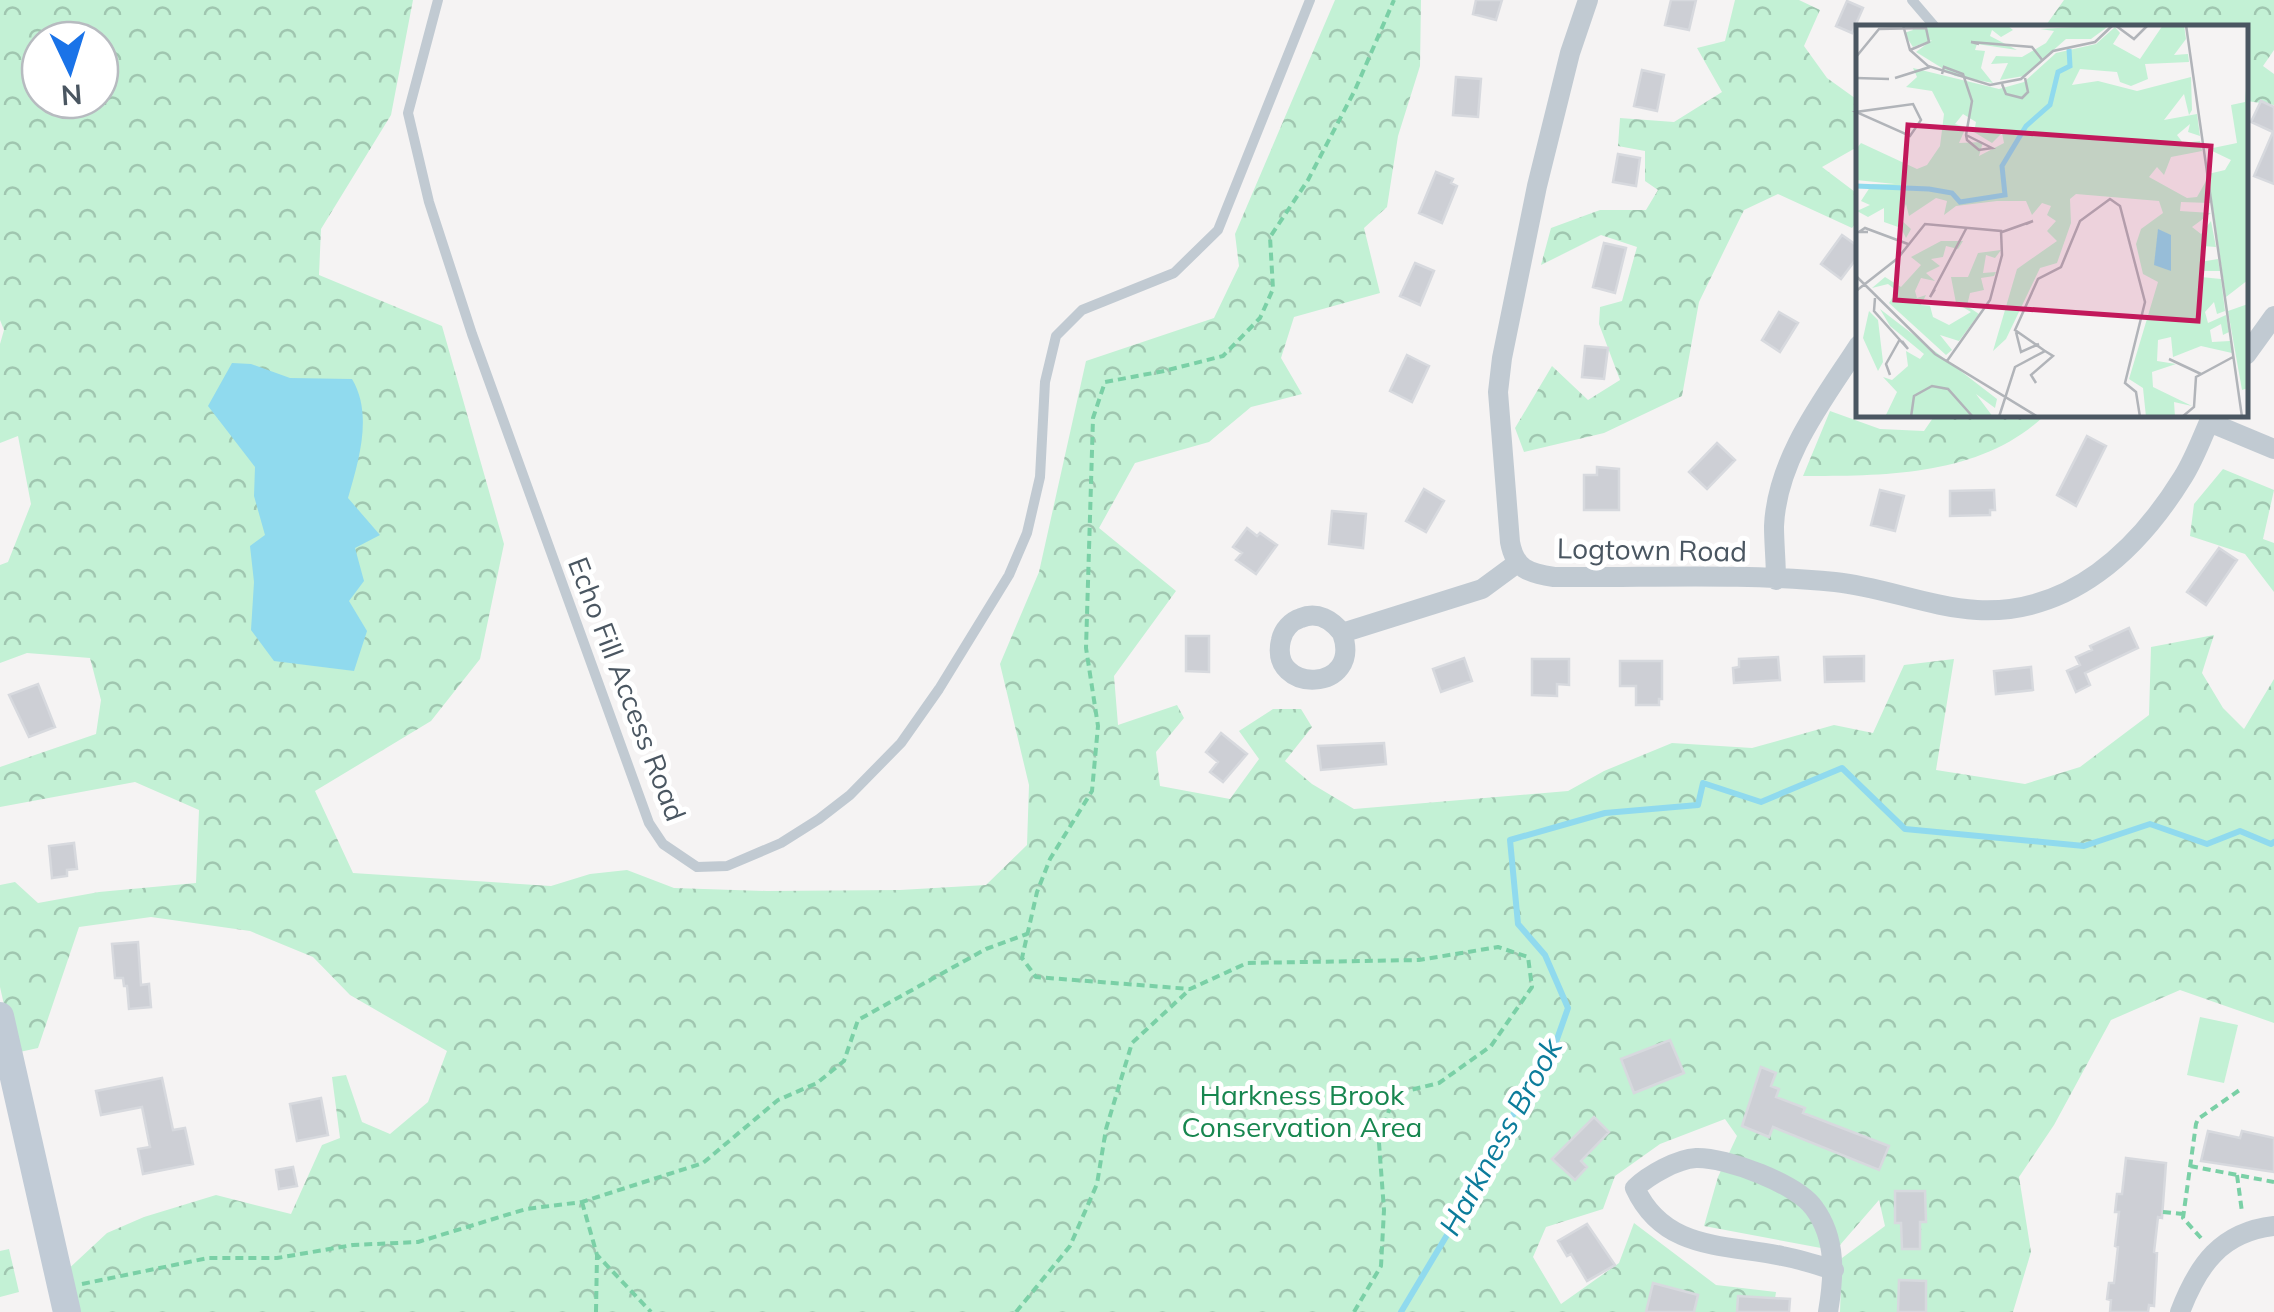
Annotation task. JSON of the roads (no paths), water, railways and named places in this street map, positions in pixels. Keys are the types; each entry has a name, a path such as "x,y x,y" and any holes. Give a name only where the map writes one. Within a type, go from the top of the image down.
{"main road":[{"path":"0,1016 64,1300"}],"street":[{"name":"Logtown Road","path":"1588,0 1570,53 1536,186 1498,392 1510,542 1516,564 1524,571 1554,577 1776,580 1868,586 1979,610 2017,607 2055,597 2089,582 2124,553 2184,476 2210,418"},
{"path":"2249,351 2274,316"},
{"path":"1776,580 1774,524 1791,460 1805,429 1856,350"},
{"path":"2210,418 2274,449"},
{"path":"1342,633 1482,589 1516,564"},
{"path":"1828,1312 1834,1270 1829,1242 1815,1209 1800,1195 1766,1176 1694,1158 1647,1176 1635,1188 1642,1204 1685,1238 1714,1248 1780,1255 1834,1270"},
{"path":"2180,1312 2192,1282 2227,1242 2249,1229 2274,1226"}],"lane":[{"name":"Echo Fill Access Road","path":"438,0 408,113 429,202 472,334 649,822 663,844 697,867 728,866 782,843 819,820 872,774 920,716 1009,575 1027,532 1040,477 1045,382 1056,336 1082,310 1174,273 1218,230 1310,0"},
{"path":"1912,0 1933,25"}],"water":[{"path":"232,363 251,364 290,378 352,379 358,393 362,437 348,498 380,535 355,548 364,581 349,601 367,631 354,671 274,661 251,630 254,582 250,546 265,535 254,496 255,467 208,406"}],"waterway":[{"name":"Harkness Brook","path":"1401,1312 1459,1215 1472,1177 1550,1059 1568,1008 1545,955 1518,924 1510,840 1605,813 1698,805 1703,783 1761,802 1842,768 1905,829 2084,846 2150,824 2207,844 2240,831 2274,842"}],"park label":[{"name":"Harkness Brook Conservation Area","path":"1302,1111"}]}
